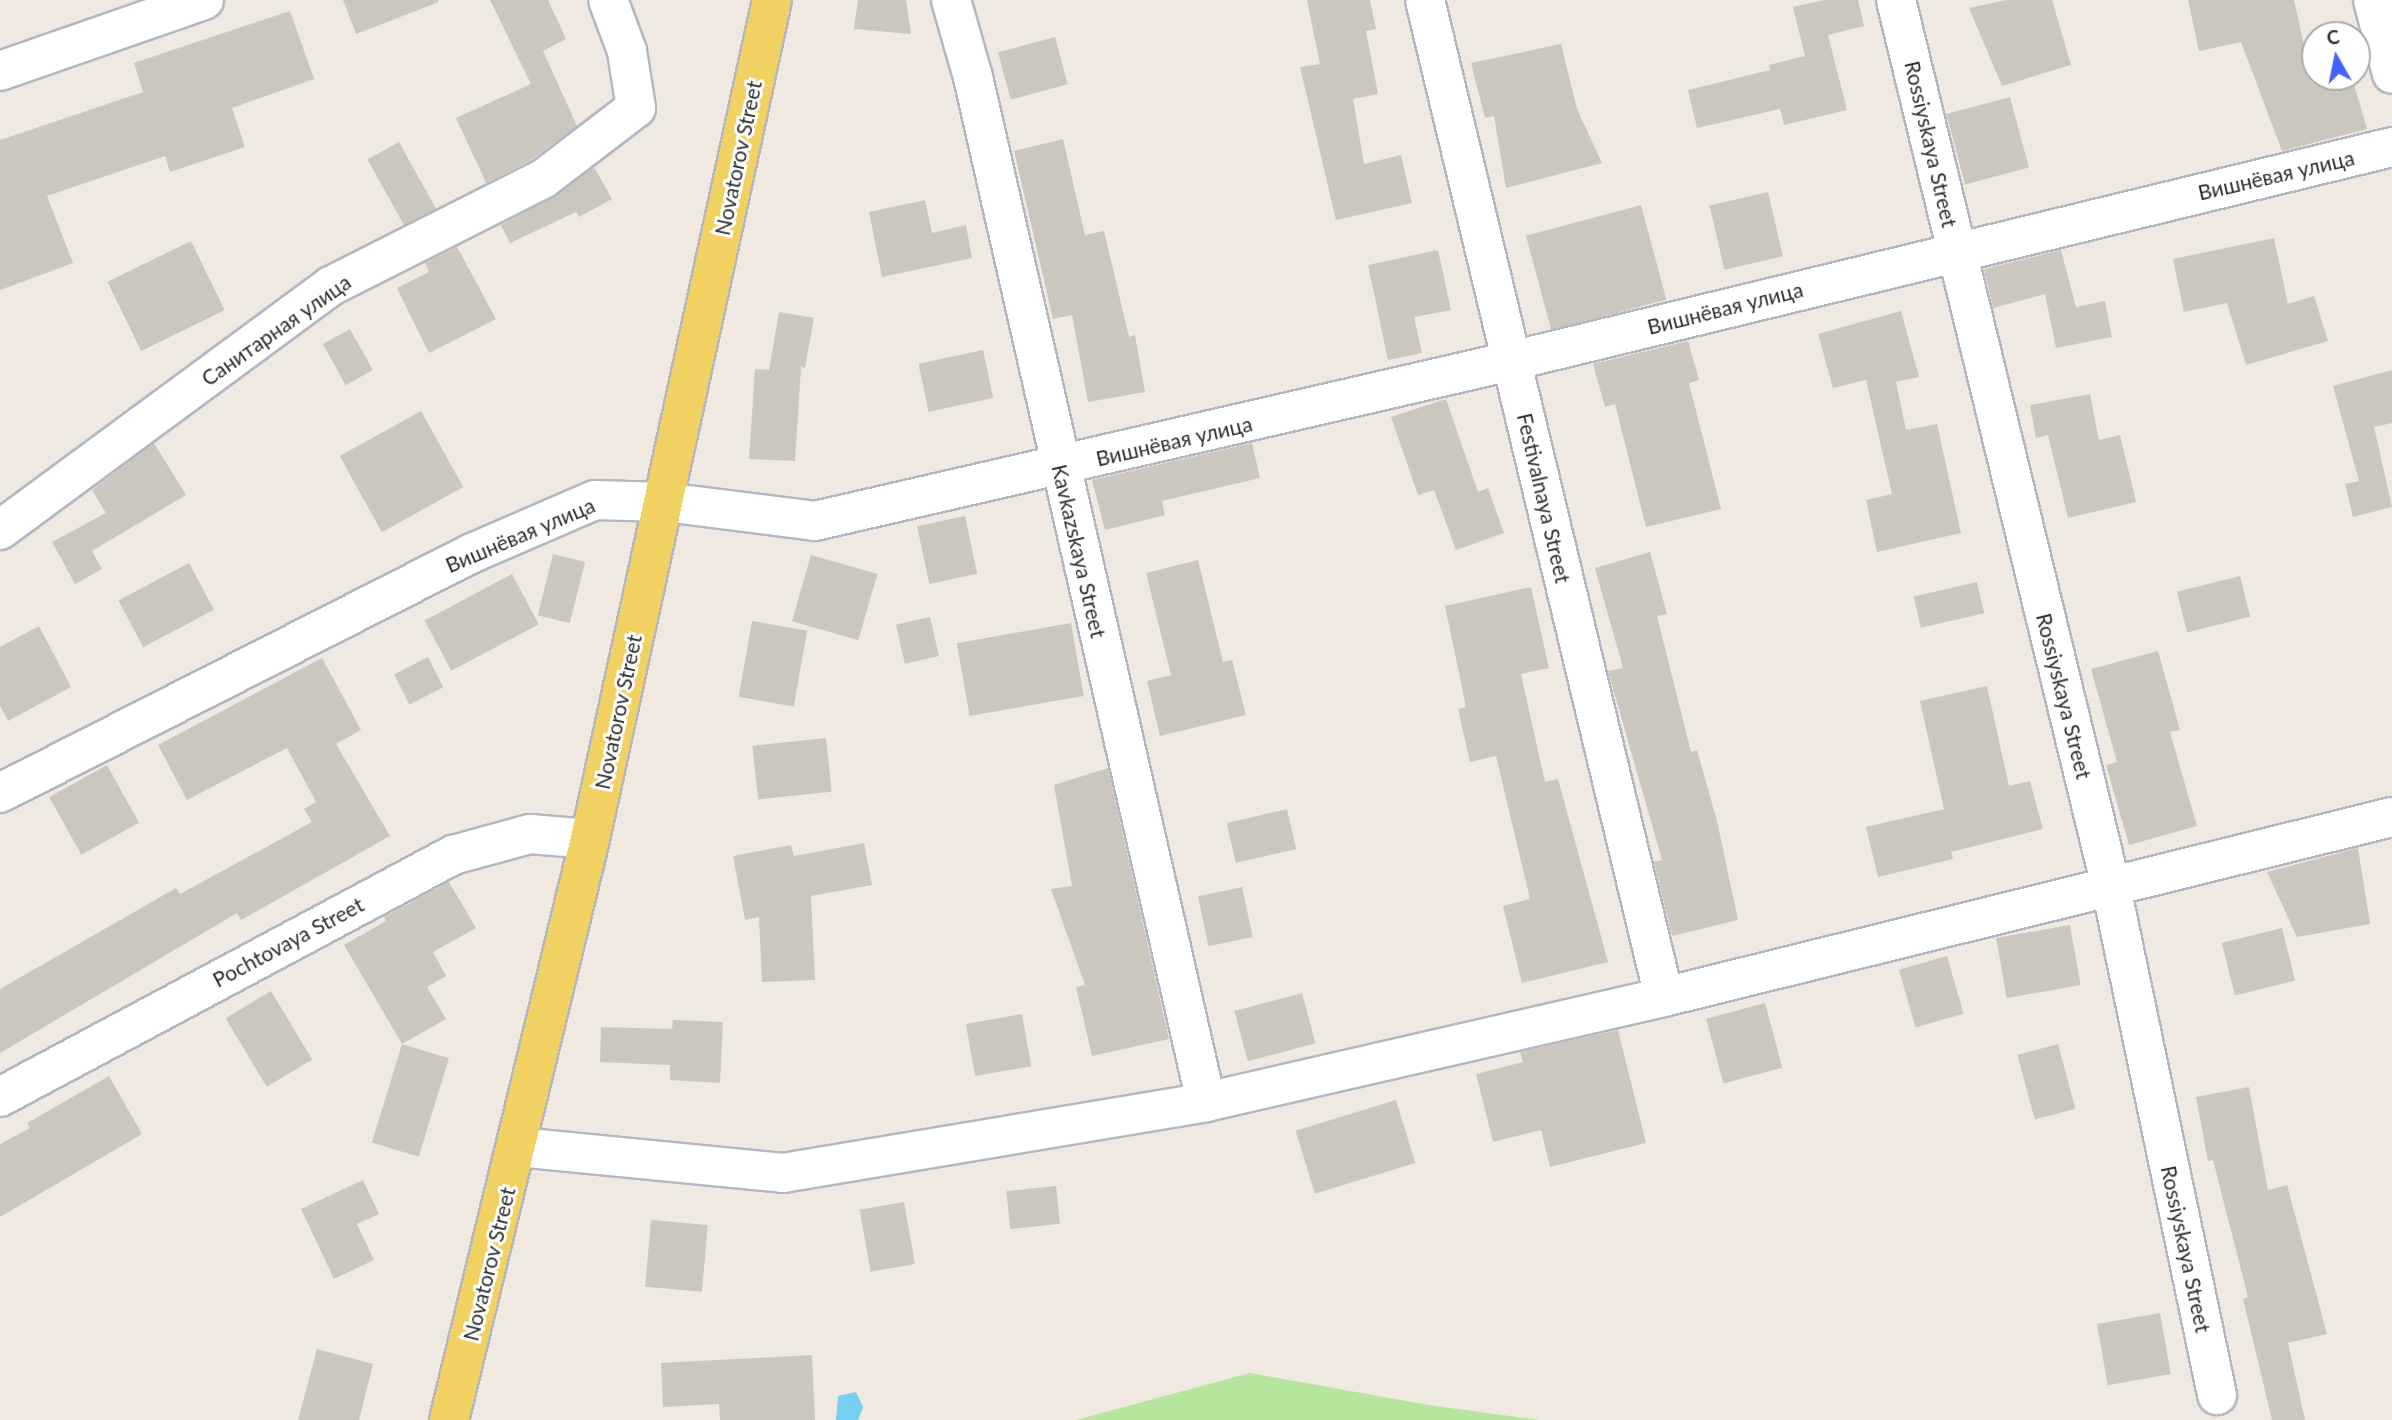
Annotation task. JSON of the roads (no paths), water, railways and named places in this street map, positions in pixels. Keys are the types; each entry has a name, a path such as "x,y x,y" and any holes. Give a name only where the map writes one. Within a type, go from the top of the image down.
{"main road":[{"name":"Novatorov Street","path":"449,1420 519,1147 590,839 772,0"}],"street":[{"path":"0,71 204,0"},
{"name":"Санитарная улица","path":"0,530 331,286 543,179 636,108 627,51 608,0"},
{"name":"Kavkazskaya Street","path":"951,0 973,77 1059,468 1206,1102"},
{"name":"Festivalnaya Street","path":"1424,0 1664,996"},
{"name":"Rossiyskaya Street","path":"1896,0 2111,887 2217,1395"},
{"path":"2373,0 2392,74"},
{"name":"Вишнёвая улица","path":"0,793 470,554 595,500 665,502 815,522 1059,468 1511,361 2392,147"},
{"path":"519,1147 783,1173 1206,1102 1664,996 2392,817"},
{"name":"Pochtovaya Street","path":"0,1097 453,855 530,834 590,839"}],"water":[{"path":"856,1392 863,1407 858,1420 836,1420 838,1396"}]}
